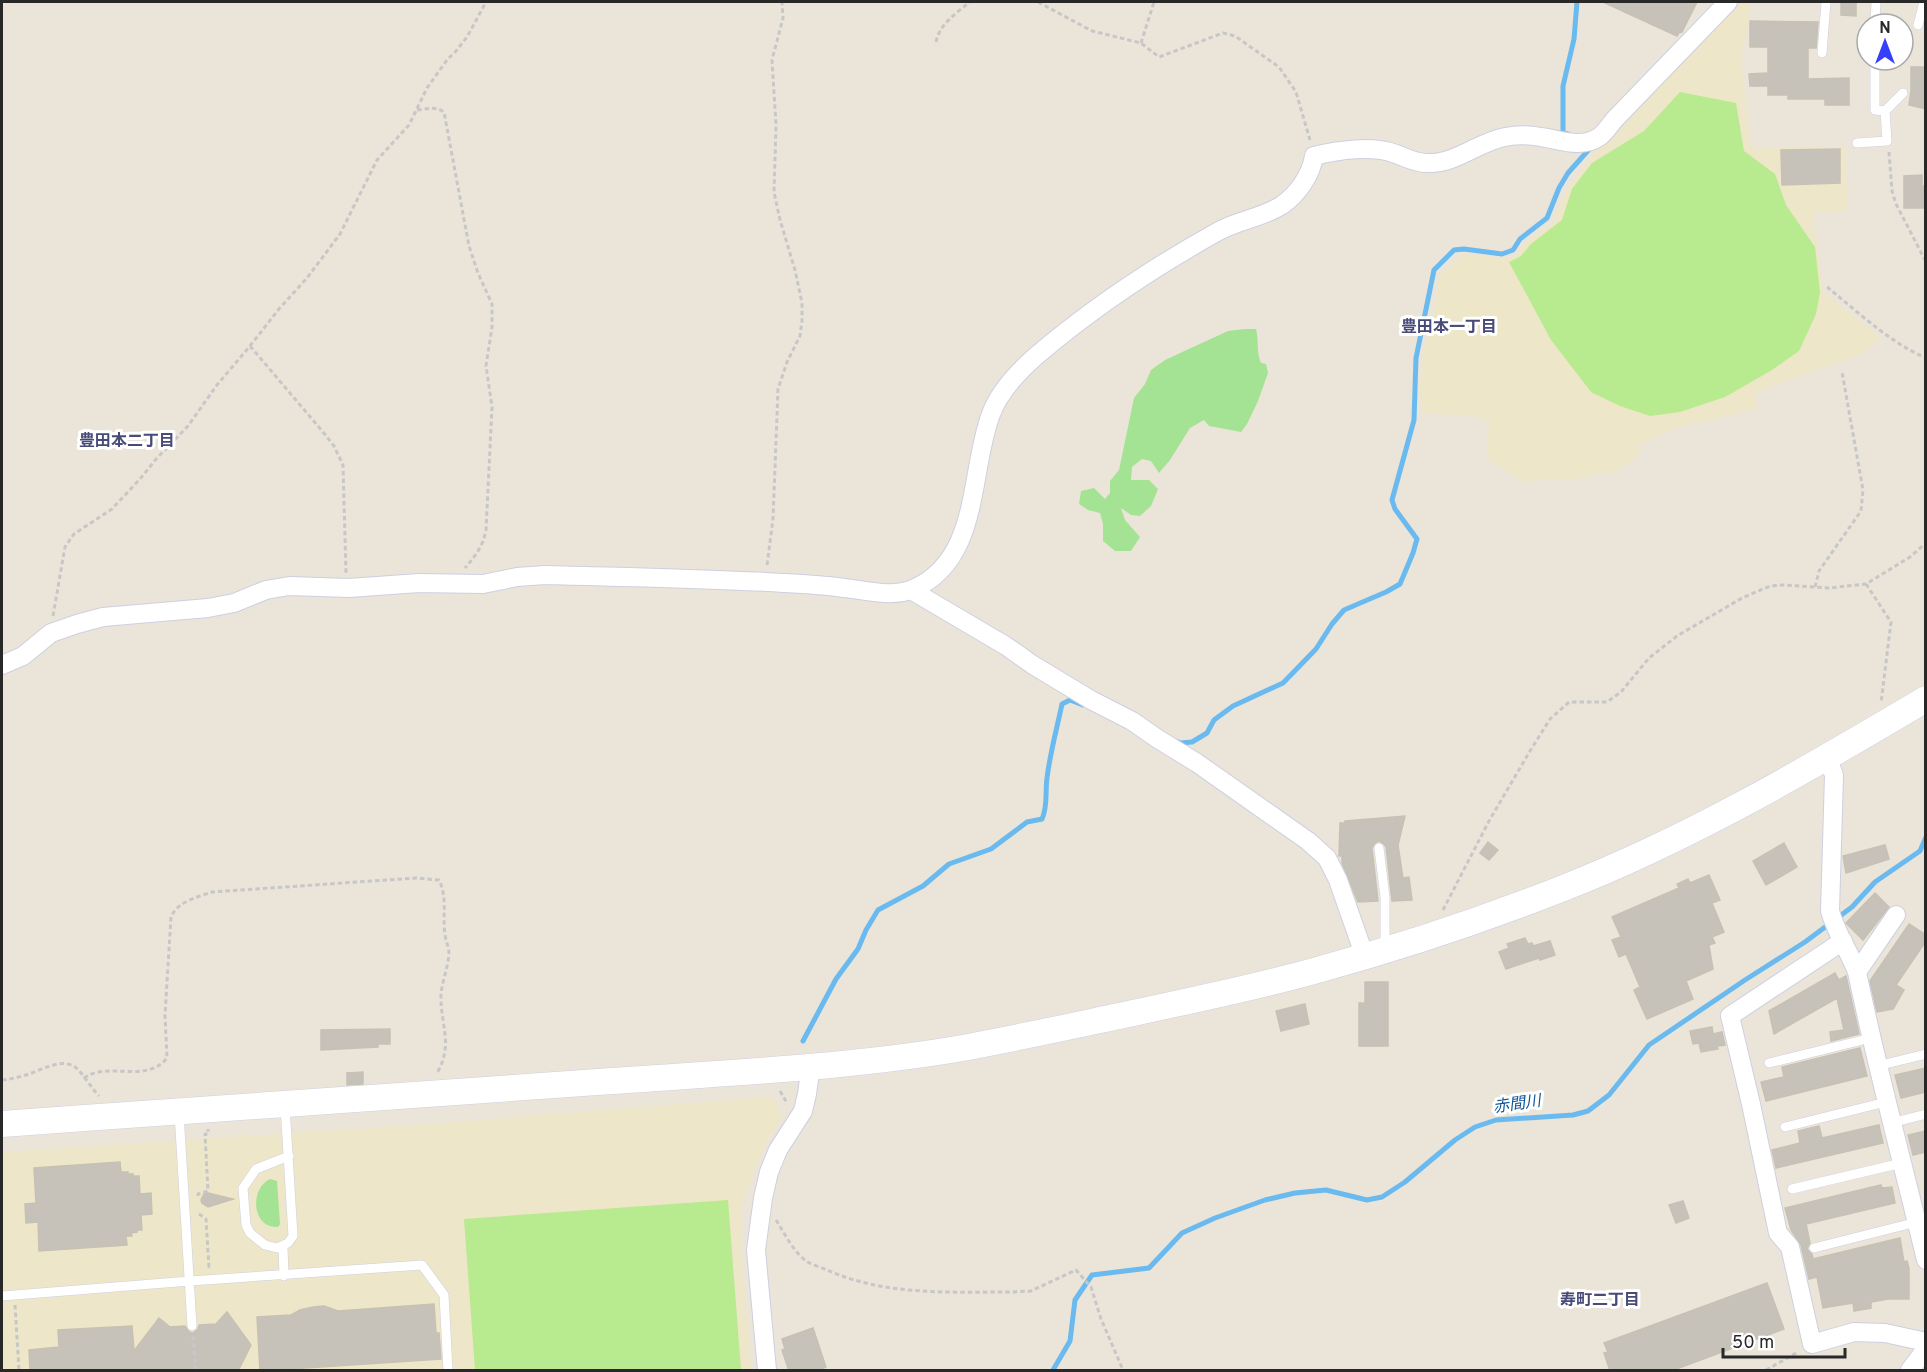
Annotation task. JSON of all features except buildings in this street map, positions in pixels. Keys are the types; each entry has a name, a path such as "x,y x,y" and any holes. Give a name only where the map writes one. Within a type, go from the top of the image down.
{"street":[{"path":"2,664 23,656 51,633 103,617 208,608 234,603 266,590 289,586 349,588 419,583 483,584 517,577 544,575 765,582 873,592 901,593 911,590 923,584 941,569 954,552 965,529 991,413 1002,392 1042,351 1137,281 1225,227 1263,215 1283,205 1307,178 1314,156 1344,150 1379,151 1428,164 1452,159 1474,147 1503,137 1526,136 1574,143 1590,142 1601,136 1728,2"},
{"path":"911,590 1091,700 1132,721 1197,763 1308,841 1327,858 1375,954"},
{"path":"2,1124 811,1065 941,1051 1024,1036 1228,992 1375,954 1435,935 1558,890 1698,827 1827,758 1924,700"},
{"path":"1827,758 1834,775 1836,926 1857,972 1891,1123 1919,1217 1926,1260"},
{"path":"1857,972 1896,915"},
{"path":"1836,926 1730,1016 1778,1233 1791,1247 1812,1344 1854,1332 1885,1333 1926,1342"},
{"path":"767,1371 756,1250 763,1198 769,1172 778,1150 803,1111 811,1065"},
{"path":"1910,1371 1926,1349"}],"lane":[{"path":"1822,53 1826,2"},
{"path":"1918,25 1924,2"},
{"path":"1875,72 1875,110 1885,111"},
{"path":"1857,143 1887,141 1885,111 1903,93"},
{"path":"1375,954 1385,897 1379,848"},
{"path":"1769,1063 1871,1038"},
{"path":"1877,1066 1926,1054"},
{"path":"1785,1127 1886,1102"},
{"path":"285,1104 289,1156 293,1236 283,1247 277,1248 265,1245 250,1233 246,1225 243,1188 256,1169 289,1156"},
{"path":"179,1111 192,1326"},
{"path":"1891,1123 1926,1114"},
{"path":"1792,1190 1902,1163"},
{"path":"1814,1248 1919,1217"},
{"path":"283,1247 284,1275"},
{"path":"2,1296 422,1266 444,1295 448,1370"}],"path":[{"path":"51,633 64,547 75,534 112,509 188,426 217,385 307,278 340,234 377,160 398,138 447,60 467,37 474,20 486,2"},
{"path":"765,582 773,519 778,389 787,362 800,336 802,321 802,303 795,270 774,192 776,125 772,60 783,18 783,2"},
{"path":"936,42 938,33 953,15 970,2"},
{"path":"1038,2 1092,31 1141,43 1159,57 1222,33 1235,36 1279,67 1296,92 1314,156"},
{"path":"1141,43 1154,2"},
{"path":"417,110 440,109 446,117 449,145 469,246 492,304 492,327 486,366 492,407 486,530 479,551 465,568 457,584"},
{"path":"1887,141 1892,191 1896,204 1926,262"},
{"path":"1827,287 1885,334 1926,358"},
{"path":"250,346 334,446 343,465 346,581"},
{"path":"1815,586 1819,571 1842,541 1862,507 1863,490 1842,372"},
{"path":"1435,935 1439,917 1489,820 1550,719 1569,702 1607,702 1621,692 1649,658 1677,636 1742,598 1770,586 1828,588 1866,584 1926,543"},
{"path":"1866,584 1891,622 1878,728"},
{"path":"84,1078 90,1073 104,1071 125,1073 148,1070 163,1064 167,1058 165,1015 171,917 173,912 190,900 212,892 428,878 439,880 444,889 445,936 449,947 441,995 446,1035 442,1065 435,1079 435,1094"},
{"path":"2,1080 60,1064 73,1065 115,1116"},
{"path":"779,1089 786,1098 789,1110"},
{"path":"208,1127 208,1134 205,1134 208,1191 198,1194 199,1215 206,1219 209,1267 216,1267"},
{"path":"763,1198 794,1248 807,1261 846,1278 872,1286 898,1290 1031,1291 1076,1270 1091,1287 1123,1371"},
{"path":"14,1295 19,1371"},
{"path":"192,1326 196,1371"},
{"path":"1766,1371 1812,1344"}],"shaded area":[{"path":"1737,2 1749,2 1742,69 1752,148 1845,148 1848,211 1813,213 1823,292 1881,338 1862,354 1755,392 1757,409 1682,426 1641,443 1638,457 1617,471 1570,480 1540,480 1525,483 1487,459 1489,420 1470,416 1421,413 1420,383 1424,347 1436,304 1439,276 1463,254 1502,258 1514,256 1523,245 1550,226 1569,186 1595,152 1660,86"},
{"path":"773,1097 782,1117 765,1145 751,1178 743,1202 741,1224 741,1258 752,1370 2,1370 2,1152 400,1126"}],"green space":[{"path":"1680,92 1736,103 1744,151 1775,174 1786,205 1815,247 1820,292 1816,314 1799,351 1772,370 1725,397 1680,412 1650,416 1620,406 1591,392 1551,340 1509,262 1521,256 1531,244 1562,220 1572,189 1592,163 1644,131"},
{"path":"1256,329 1259,359 1261,363 1266,364 1268,373 1247,424 1241,432 1209,426 1204,420 1190,428 1159,473 1151,461 1142,459 1132,467 1131,480 1149,480 1158,489 1151,506 1140,516 1131,515 1121,508 1125,520 1140,537 1131,551 1115,551 1103,541 1103,524 1100,513 1088,510 1079,504 1081,491 1094,488 1105,499 1110,493 1110,481 1119,470 1134,398 1145,384 1151,370 1165,360 1228,331"},
{"path":"270,1179 277,1181 280,1224 278,1227 269,1226 263,1222 256,1208 259,1191"},
{"path":"728,1200 741,1370 475,1370 464,1219"}],"waterway":[{"path":"1568,134 1563,133 1563,86 1574,39 1577,2"},
{"path":"1175,741 1192,742 1207,733 1214,720 1233,706 1283,683 1316,649 1344,610 1400,584 1417,539 1395,509 1392,500 1414,420 1416,358 1434,270 1454,250 1464,249 1502,254 1513,250 1520,239 1547,218 1559,188 1568,173 1592,146"},
{"path":"803,1041 836,979 858,949 878,910 923,886 949,864 991,849 1027,822 1042,819 1050,759 1062,704 1070,700 1083,705"},
{"name":"赤間川","path":"1053,1370 1070,1341 1075,1300 1092,1275 1149,1268 1182,1233 1265,1200 1295,1193 1326,1190 1367,1200 1382,1197 1405,1182 1455,1140 1475,1127 1496,1120 1573,1115 1588,1111 1609,1095 1649,1045 1805,942 1852,907 1875,882 1920,851 1926,837"}],"district":[{"name":"豊田本一丁目","path":"1449,328"},
{"name":"豊田本二丁目","path":"127,442"},
{"name":"寿町二丁目","path":"1600,1301"}]}
